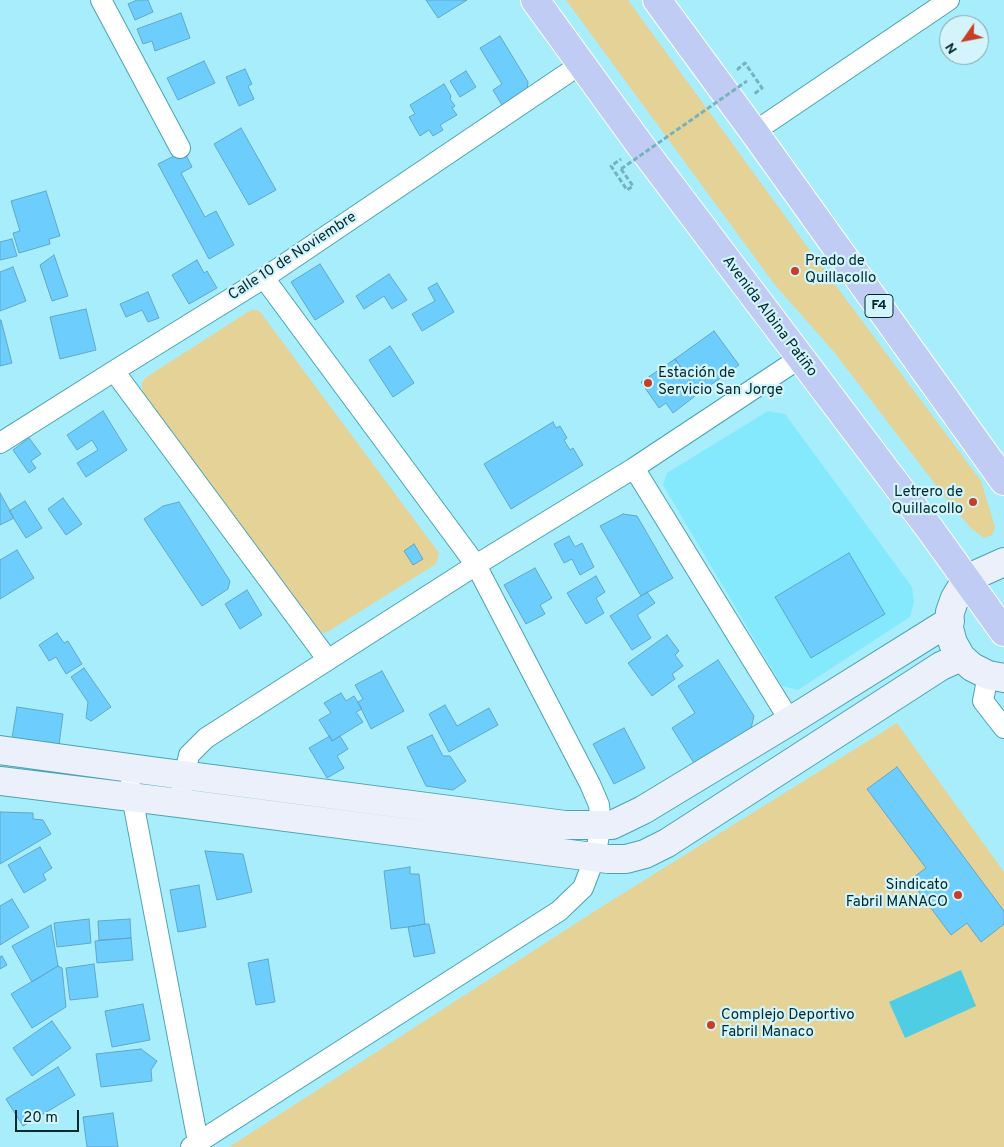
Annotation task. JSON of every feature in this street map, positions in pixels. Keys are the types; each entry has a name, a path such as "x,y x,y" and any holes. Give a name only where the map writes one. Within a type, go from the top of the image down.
{"highway":[{"name":"Avenida Albina Patiño","path":"535,0 652,161 1004,632"},
{"name":"F4","path":"657,0 1004,480"}],"main road":[{"path":"996,676 972,667 961,656 953,643 949,628 950,612 955,598 967,581 975,575 1004,562"},
{"path":"0,750 565,825 612,825 643,810 950,621"},
{"path":"0,781 595,857 626,859 645,854 668,843 941,666 961,656"}],"street":[{"path":"101,0 180,148"},
{"path":"754,132 949,0"},
{"name":"Calle 10 de Noviembre","path":"0,443 264,278 581,64"},
{"path":"127,767 195,1145 558,911 583,888 595,857 600,825 599,805 590,784 476,565 264,278"},
{"path":"179,803 189,755 206,738 476,565 634,468 800,358"},
{"path":"114,370 328,660"},
{"path":"634,468 790,721"},
{"path":"996,676 983,701 1004,728"}],"path":[{"path":"611,166 627,190 633,186 621,168 747,81 738,69 745,63 762,88"}],"shaded area":[{"name":"Prado de Quillacollo","path":"566,0 628,0 814,256 981,481 995,527 992,535 984,538 971,528 955,510 834,352 775,285"},
{"path":"251,310 257,310 261,313 439,553 436,564 324,633 317,630 142,391 142,383 145,378"},
{"path":"768,411 785,414 912,587 914,602 910,617 798,690 782,686 663,485 667,473"},
{"name":"Complejo Deportivo Fabril Manaco","path":"897,723 1004,872 1004,1147 229,1147 606,904"},
{"path":"961,970 976,1006 905,1038 889,1002"}],"building":[{"path":"137,0 148,0 153,12 135,20 128,4"},
{"path":"426,0 467,0 438,18"},
{"path":"181,13 190,38 155,51 152,41 143,44 137,29"},
{"path":"500,36 528,82 527,90 502,105 493,90 502,84 480,48"},
{"path":"204,61 215,83 178,100 167,78"},
{"path":"245,69 252,84 248,86 254,99 239,106 226,77"},
{"path":"466,71 476,87 460,97 450,81"},
{"path":"444,84 455,106 452,108 457,115 440,125 443,130 433,136 429,130 420,136 409,117 415,114 410,105"},
{"path":"241,128 276,190 249,205 214,144"},
{"path":"184,151 192,167 181,173 205,217 216,211 234,245 209,259 158,164"},
{"path":"46,191 60,236 49,239 50,244 19,253 13,233 20,231 11,201"},
{"path":"12,239 17,256 0,260 0,242"},
{"path":"54,255 68,296 52,301 40,265"},
{"path":"197,260 204,273 207,271 217,288 189,304 172,275"},
{"path":"320,264 344,302 315,320 291,282"},
{"path":"13,267 26,301 0,311 0,272"},
{"path":"389,274 407,300 392,309 384,296 364,309 356,296"},
{"path":"437,283 454,312 422,331 412,314 435,301 428,288"},
{"path":"148,292 159,318 148,322 142,310 126,317 120,304"},
{"path":"86,309 96,350 60,359 50,317"},
{"path":"0,320 12,363 0,366"},
{"path":"714,331 739,365 699,393 675,359"},
{"path":"390,346 414,383 393,397 369,360"},
{"path":"675,359 699,393 673,413 666,403 659,408 641,382"},
{"path":"103,411 127,450 86,477 77,463 98,450 92,440 77,450 67,435"},
{"path":"553,422 556,428 560,426 567,438 564,440 570,450 573,448 583,465 511,509 484,464"},
{"path":"29,438 41,454 31,461 36,468 29,473 13,450"},
{"path":"0,493 14,518 0,525"},
{"path":"63,498 82,524 66,535 48,509"},
{"path":"25,501 42,528 26,538 9,511"},
{"path":"179,502 230,581 228,589 202,606 144,519 163,506"},
{"path":"623,514 637,516 673,578 641,596 600,526"},
{"path":"569,536 575,547 582,543 594,567 580,575 572,559 564,563 554,544"},
{"path":"414,544 423,559 413,565 404,551"},
{"path":"17,550 34,578 0,599 0,560"},
{"path":"849,553 885,614 811,658 775,597"},
{"path":"535,568 552,598 540,605 545,614 526,624 504,585"},
{"path":"596,576 605,592 596,598 604,613 586,624 567,593"},
{"path":"247,590 262,615 240,629 225,604"},
{"path":"647,592 655,603 637,615 651,638 632,650 610,616"},
{"path":"57,633 64,643 68,641 82,664 66,674 56,657 49,661 39,645"},
{"path":"667,635 679,651 675,655 683,666 672,674 675,679 652,696 628,663"},
{"path":"718,660 754,716 748,740 699,771 672,728 695,713 678,686"},
{"path":"84,668 111,707 91,721 86,718 88,702 71,677"},
{"path":"382,671 404,711 371,729 358,702 363,699 355,685"},
{"path":"341,693 346,701 354,696 362,709 356,712 363,722 332,741 319,720 331,713 324,703"},
{"path":"445,705 457,726 489,708 498,725 449,752 429,714"},
{"path":"17,707 63,714 59,745 12,738"},
{"path":"624,728 645,768 614,784 593,744"},
{"path":"432,735 443,756 450,756 466,781 453,790 426,786 407,747"},
{"path":"330,736 332,741 340,736 348,749 337,756 344,768 327,778 309,748"},
{"path":"897,767 1004,911 1004,924 981,942 967,923 951,935 910,880 926,868 867,789"},
{"path":"0,812 33,813 33,819 43,820 51,834 0,864"},
{"path":"40,847 52,868 43,874 46,880 24,893 8,865"},
{"path":"205,851 243,854 252,892 217,900"},
{"path":"410,867 410,874 419,874 425,924 391,929 384,871"},
{"path":"199,885 206,927 178,932 170,890"},
{"path":"12,899 29,927 0,945 0,906"},
{"path":"89,919 91,943 57,947 54,923"},
{"path":"130,919 131,938 99,940 98,921"},
{"path":"429,924 435,953 414,957 408,927"},
{"path":"51,925 58,966 32,982 12,946"},
{"path":"131,938 133,960 97,963 95,941"},
{"path":"2,956 7,965 0,969 0,957"},
{"path":"268,959 275,1002 256,1005 248,963"},
{"path":"94,964 98,997 70,1000 66,968"},
{"path":"58,966 62,968 66,1007 32,1028 11,994"},
{"path":"143,1004 150,1040 112,1047 105,1011"},
{"path":"52,1021 71,1048 32,1076 13,1048"},
{"path":"141,1049 157,1061 151,1070 152,1081 101,1087 96,1054"},
{"path":"58,1067 75,1095 23,1126 6,1099"},
{"path":"113,1113 118,1147 87,1147 83,1117"}],"place":[{"name":"Prado de Quillacollo","path":"795,271"},
{"name":"Estación de Servicio San Jorge","path":"648,383"},
{"name":"Letrero de Quillacollo","path":"973,502"},
{"name":"Sindicato Fabril MANACO","path":"958,895"},
{"name":"Complejo Deportivo Fabril Manaco","path":"711,1025"}]}
